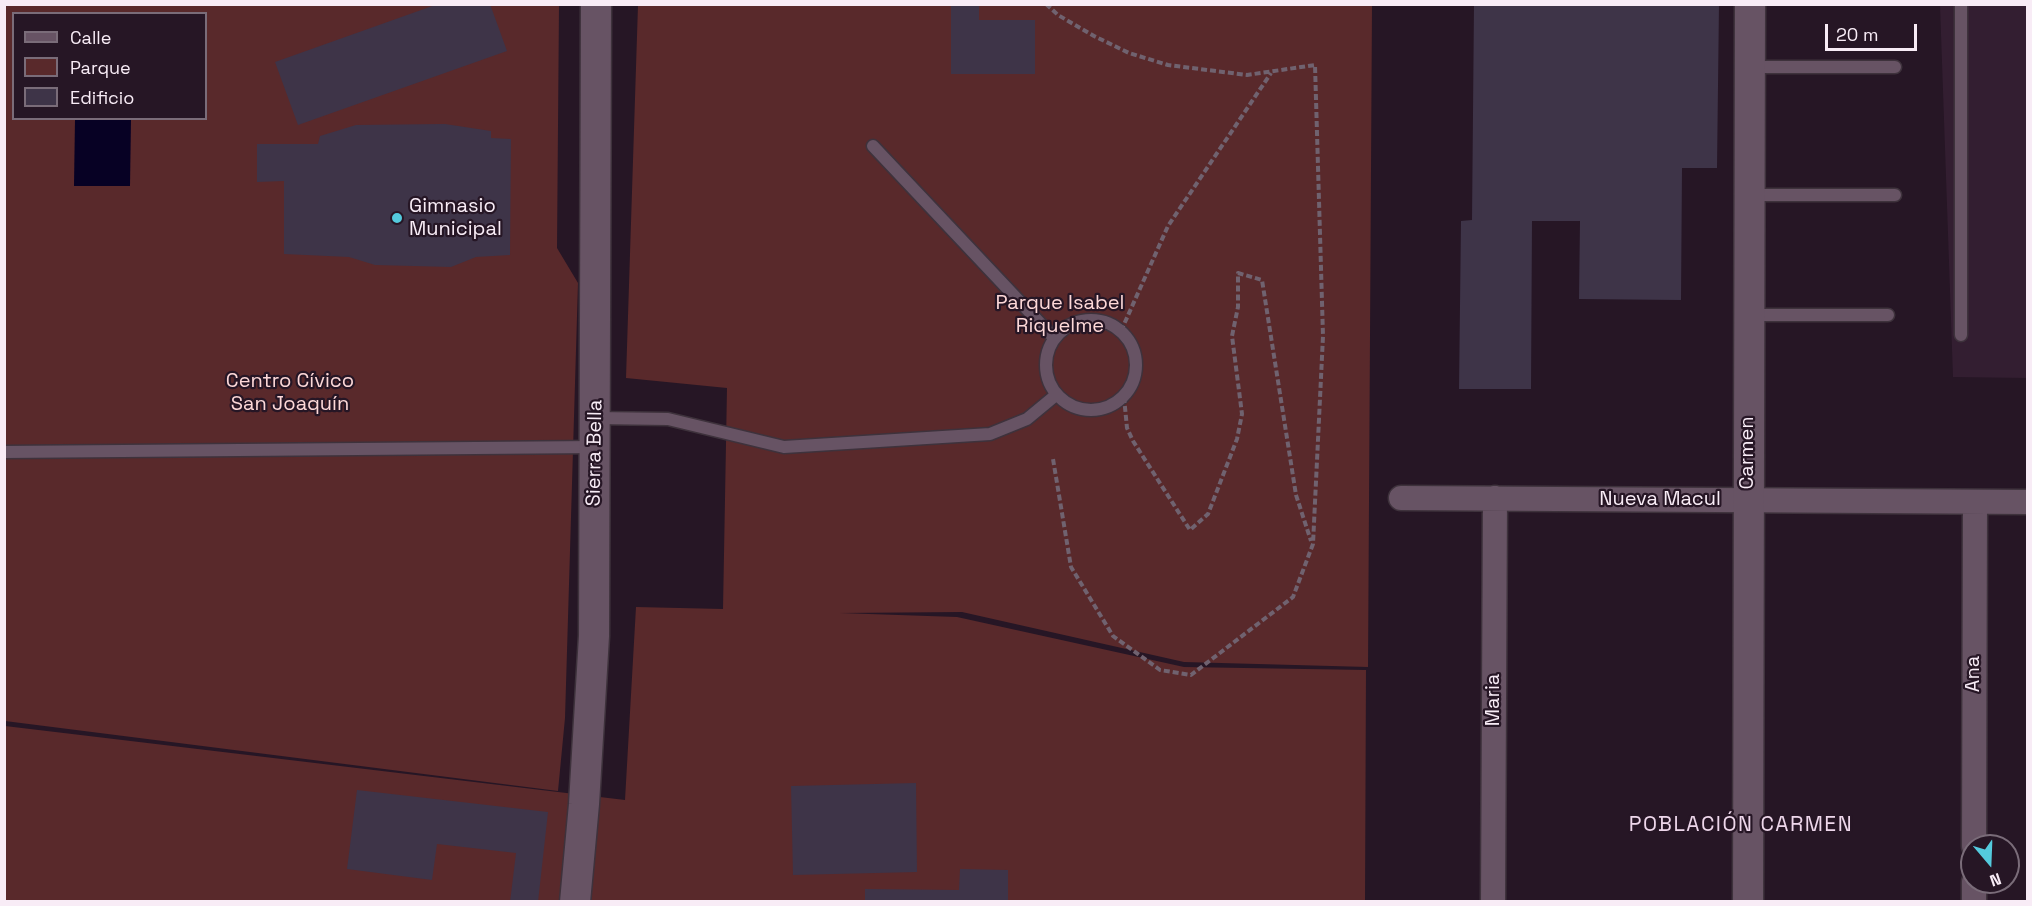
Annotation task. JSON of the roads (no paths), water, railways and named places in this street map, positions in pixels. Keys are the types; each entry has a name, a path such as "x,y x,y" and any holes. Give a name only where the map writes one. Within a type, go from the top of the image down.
{"street":[{"name":"Sierra Bella","path":"575,902 584,804 594,636 597,4"},
{"name":"Carmen","path":"1748,902 1750,4"},
{"name":"Nueva Macul","path":"1401,498 2028,502"},
{"name":"Maria","path":"1493,902 1496,498"},
{"name":"Ana","path":"1974,834 1975,502"}],"lane":[{"path":"1961,4 1961,335"},
{"path":"1750,67 1894,67"},
{"path":"873,146 1054,338"},
{"path":"1749,195 1895,195"},
{"path":"1749,315 1888,315"},
{"path":"1093,320 1108,323 1121,331 1130,342 1136,356 1136,371 1132,385 1124,397 1108,408 1089,411 1071,406 1056,394 1048,382 1045,367 1047,352 1054,338 1065,328 1078,321 1093,320"},
{"path":"4,453 596,432 668,419 784,447 990,434 1027,419 1056,394"}],"place":[{"name":"Gimnasio Municipal","path":"397,218"}],"district":[{"name":"POBLACIÓN CARMEN","path":"1741,825"}],"park label":[{"name":"Parque Isabel Riquelme","path":"1060,316"},
{"name":"Centro Cívico San Joaquín","path":"290,394"}]}
